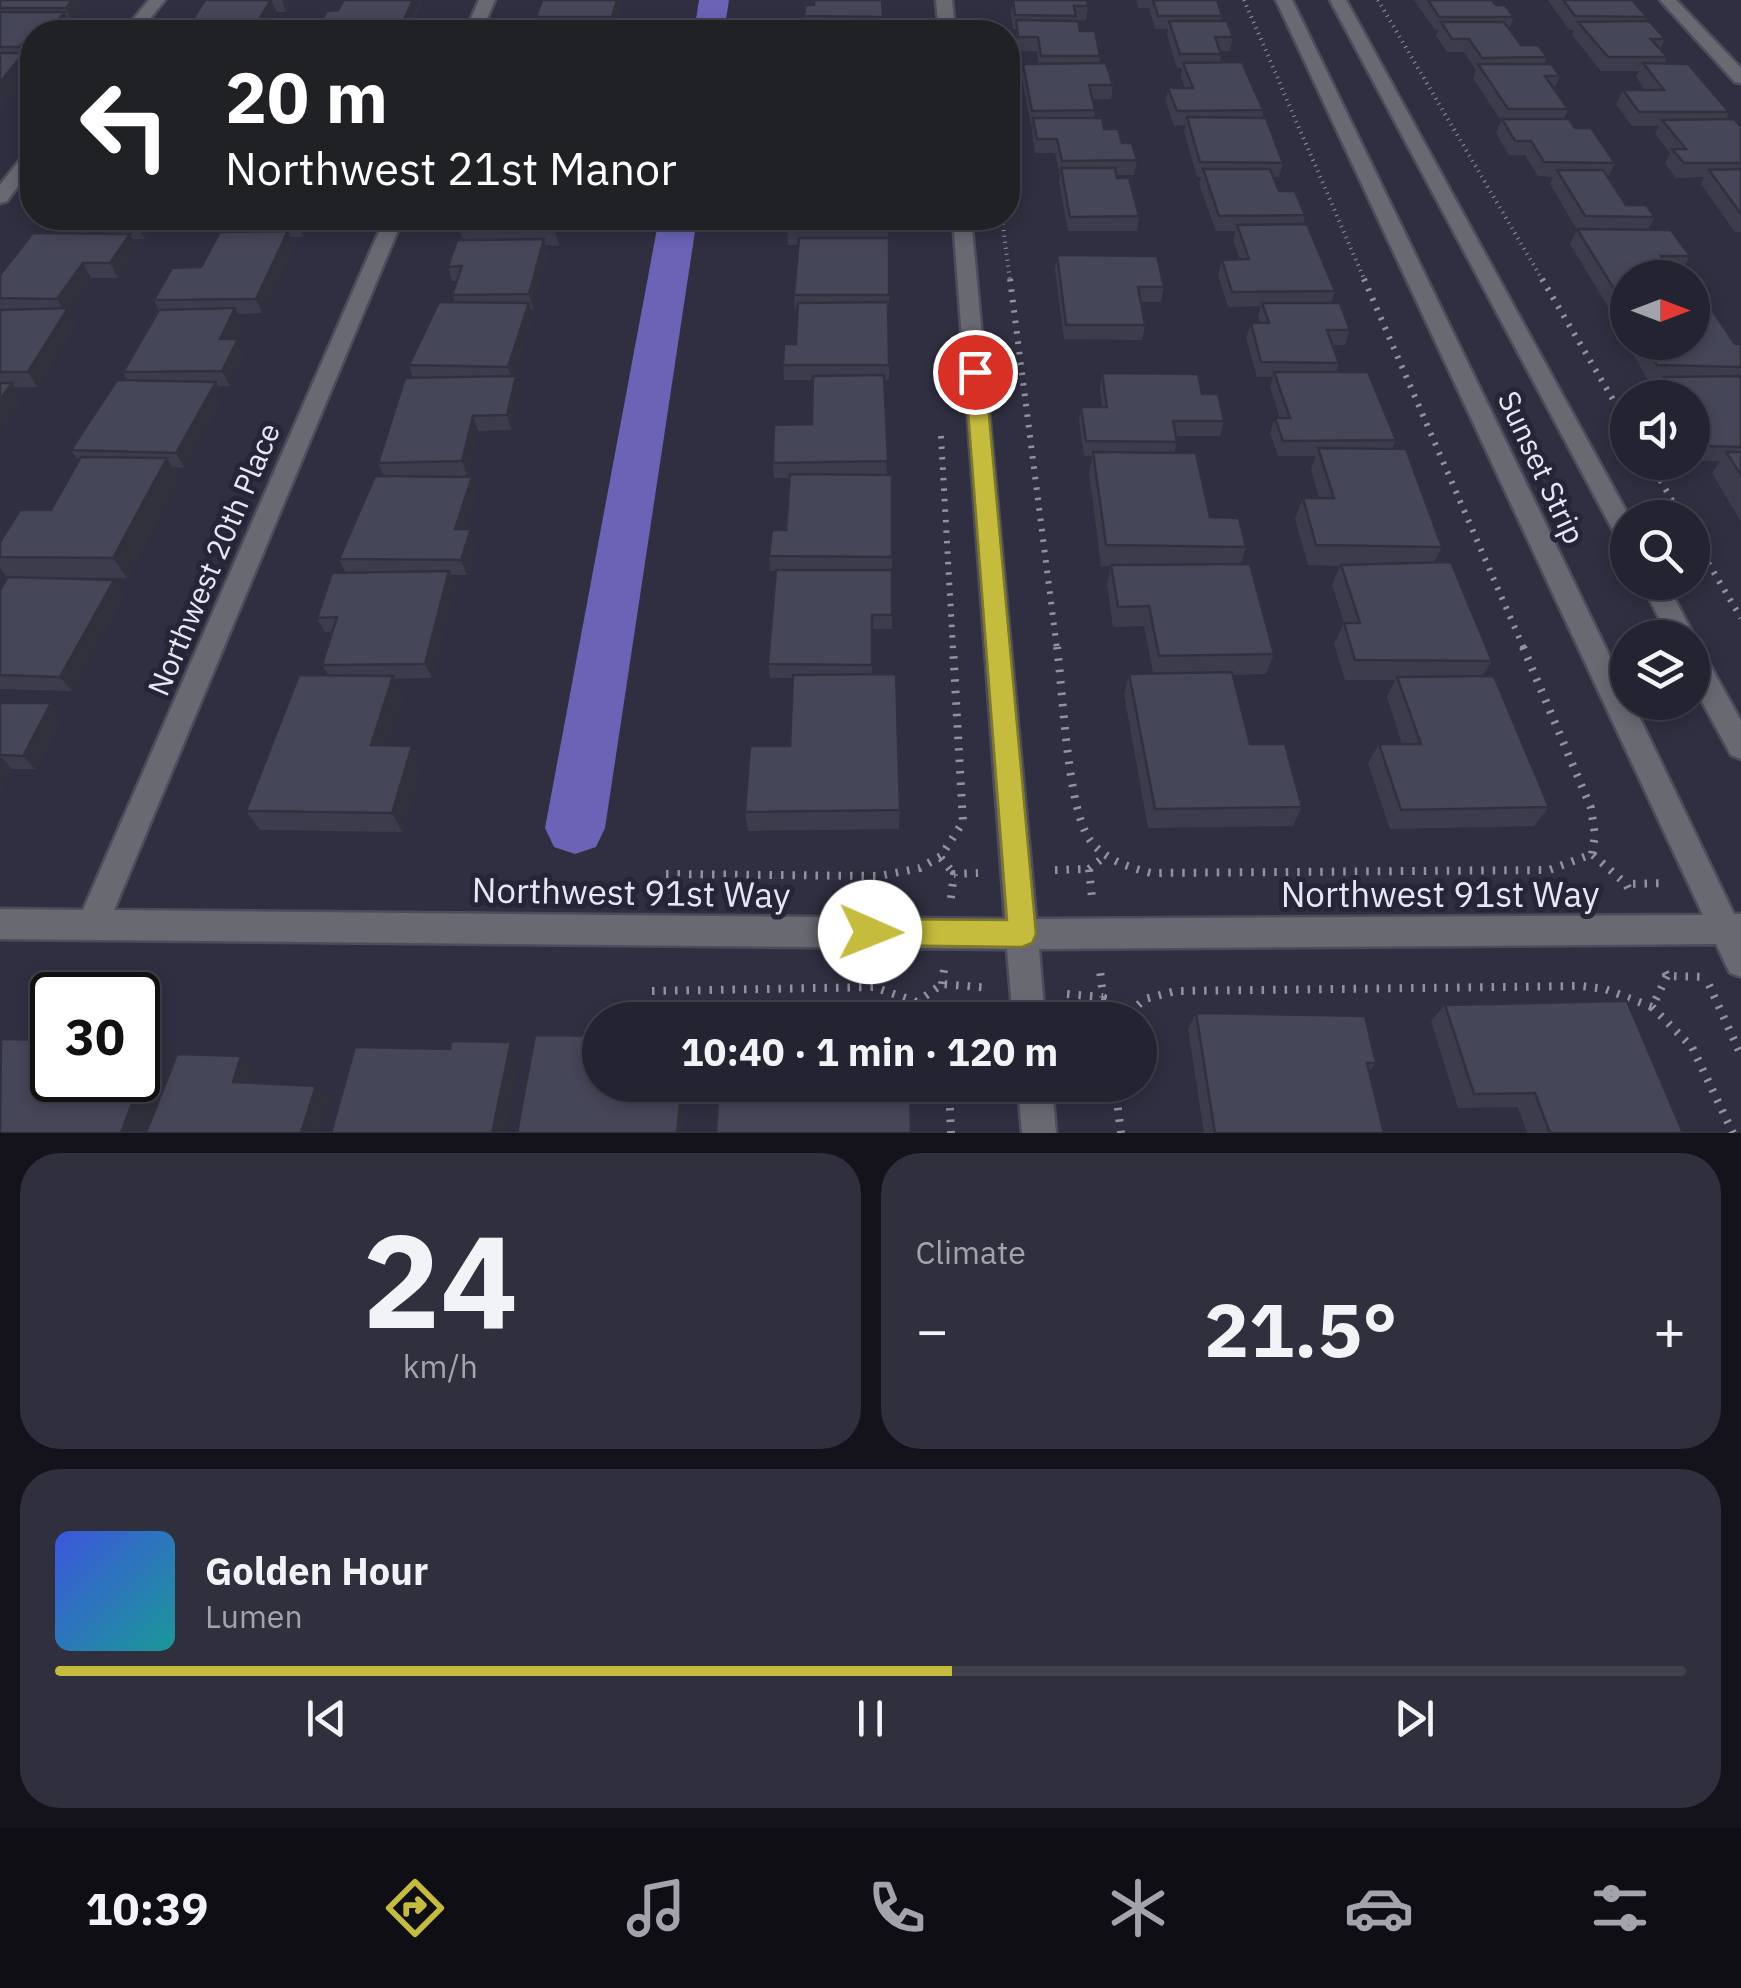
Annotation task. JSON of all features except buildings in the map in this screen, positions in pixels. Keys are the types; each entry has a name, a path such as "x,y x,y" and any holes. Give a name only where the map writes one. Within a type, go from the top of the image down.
{"street":[{"path":"141,20 157,0"},
{"name":"Sunset Strip","path":"1284,0 1733,929 1741,962"},
{"name":"Sunset Strip","path":"1338,0 1610,503"},
{"path":"1668,0 1741,78"},
{"path":"0,197 20,171"},
{"name":"Northwest 20th Place","path":"92,925 389,230"},
{"path":"963,230 1028,1002"},
{"path":"1710,690 1741,746"},
{"name":"Northwest 91st Way","path":"0,924 1022,934 1733,929"},
{"path":"1036,1102 1039,1133"}],"path":[{"path":"1244,0 1595,817 1596,842 1592,854"},
{"path":"1378,0 1610,394"},
{"path":"1004,230 1079,819 1088,839 1104,857 1151,874 1550,870 1592,854"},
{"path":"1710,566 1741,618"},
{"path":"666,874 880,876 915,872 941,858 956,841 963,822 952,611"},
{"path":"1592,854 1626,884"},
{"path":"1089,869 1104,857"},
{"path":"941,858 954,874"},
{"path":"1652,1007 1667,976"},
{"path":"652,991 874,987 918,1002 942,984"},
{"path":"1141,1002 1151,994 1176,991 1581,986 1606,989 1652,1007 1692,1047 1733,1133"},
{"path":"1102,997 1107,1002"},
{"path":"950,1102 952,1133"},
{"path":"1117,1102 1122,1133"}],"waterway":[{"path":"711,20 714,0"},
{"path":"575,828 676,230"}],"route":[{"path":"870,932 1022,934 975,372"}]}
